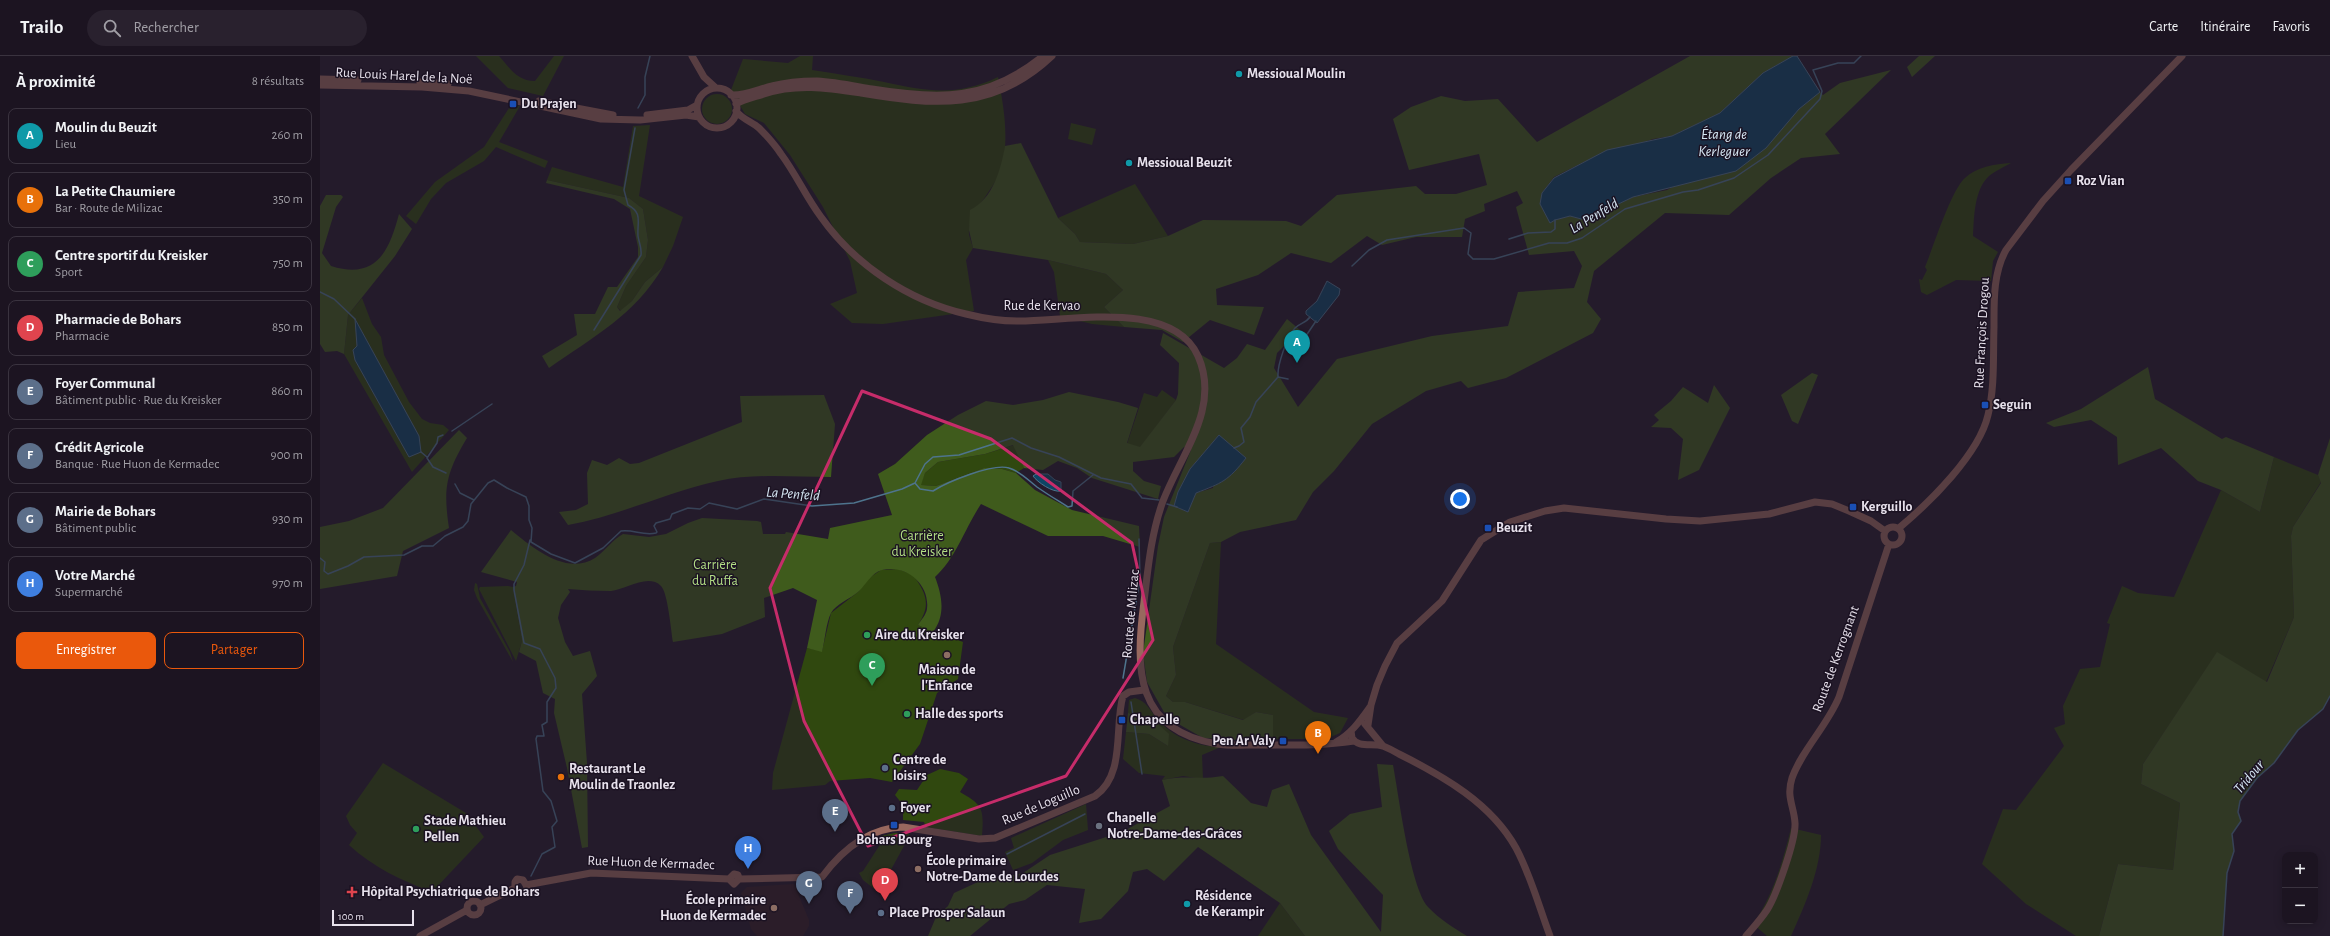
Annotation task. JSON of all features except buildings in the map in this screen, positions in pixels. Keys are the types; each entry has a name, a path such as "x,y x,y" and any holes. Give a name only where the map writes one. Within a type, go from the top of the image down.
{"main road":[{"path":"692,56 704,77 716,88"},
{"path":"704,93 716,88 722,89 731,95 742,95 773,85 818,81 918,96 954,96 982,90 1004,82 1043,56"},
{"path":"736,108 774,90 808,87 918,102 941,103 967,100 1010,85 1037,69 1052,56"},
{"name":"Rue François Drogou","path":"1899,528 1920,510 1965,459 1978,443 1985,426 1992,388 1996,282 2002,258 2006,250 2043,201 2071,170 2182,56"},
{"path":"704,77 704,93 697,104 699,117 703,122 713,127 725,126 732,121 736,108 731,95"},
{"name":"Rue Louis Harel de la Noë","path":"320,79 456,84 593,112 624,116 653,115 688,110 697,104"},
{"name":"Rue Louis Harel de la Noë","path":"320,85 422,87 469,91 601,119 640,120 686,115 699,117"},
{"name":"Rue de Kervao","path":"736,108 765,134 781,154 814,208 834,234 875,272 910,294 929,303 965,314 1016,321 1134,318 1154,322 1182,336 1199,358 1205,388 1203,411 1198,428 1163,501"},
{"path":"732,121 752,123"},
{"name":"Route de Milizac","path":"1163,501 1152,537 1142,611 1139,662 1144,690 1157,712 1169,723 1198,739 1219,744 1331,745 1354,741"},
{"path":"1550,936 1530,881 1515,847 1492,816 1471,797 1446,780 1383,746 1372,733 1368,725 1371,705 1385,666 1397,643 1442,601 1481,540 1510,522 1545,511 1564,508 1666,519 1700,521 1769,514 1815,502 1832,504 1849,511 1871,521 1885,531"},
{"path":"1890,527 1899,528 1903,536 1901,540 1898,544 1889,544 1884,538 1885,531 1890,527"},
{"name":"Route de Kerrognant","path":"1746,936 1772,900 1789,853 1795,824 1789,799 1792,779 1798,764 1828,720 1839,697 1889,544"},
{"name":"Rue de Loguillo","path":"739,879 822,877 855,842 869,833 903,827 979,839 995,838 1095,796 1105,788 1114,769 1123,696 1129,692 1144,690"},
{"path":"1331,745 1346,736 1359,723 1371,705"},
{"path":"1359,723 1368,725"},
{"path":"1351,730 1354,741 1383,746"},
{"path":"1365,744 1370,739 1372,733"},
{"name":"Rue Huon de Kermadec","path":"420,936 467,910 467,906 471,901 476,901 480,905 514,888 517,880 523,880 526,885 591,873 729,879 734,874 738,875 739,879"}],"highlighted area":[{"path":"862,391 991,439 1132,543 1153,640 1066,776 868,846 804,721 770,588"}],"shaded area":[{"name":"École primaire Huon de Kermadec","path":"794,884 809,920 809,926 803,936 757,936 751,929 741,893 747,887"}],"green space":[{"path":"476,56 499,56 514,73 523,79 535,81 554,56 564,56 543,96 508,88"},
{"path":"800,56 813,56 812,70 928,90 955,90 983,83 998,77 1005,122 1004,157 999,175 970,223 969,232 973,248 966,260 974,311 883,324 852,323 830,304 857,293 850,261 823,207 790,155 764,123 745,114 731,90 743,59 788,63"},
{"path":"1690,56 1793,56 1763,73 1720,113 1672,136 1653,139 1584,162 1554,177 1542,193 1554,220 1570,216 1585,220 1633,197 1667,190 1782,127 1799,109 1820,92 1823,95 1840,83 1891,70 1825,134 1840,154 1801,158 1771,178 1729,215 1665,213 1594,271 1587,302 1601,319 1593,333 1506,378 1468,388 1461,381 1426,391 1372,424 1334,471 1313,492 1296,520 1240,532 1221,542 1210,543 1173,647 1176,675 1166,696 1173,702 1185,702 1243,720 1256,712 1273,715 1273,739 1239,740 1203,738 1175,722 1164,712 1147,682 1143,653 1158,546 1164,517 1191,450 1184,447 1174,457 1133,462 1133,471 1144,481 1161,486 1158,499 1092,478 1077,468 1058,461 1043,470 1024,468 1013,445 985,454 938,462 925,473 921,485 936,486 984,468 1002,469 1016,473 1035,490 1072,510 1139,526 1140,547 1103,536 1048,536 981,504 955,552 935,577 942,605 940,619 933,632 918,625 927,609 925,592 920,584 908,573 900,570 882,570 872,576 858,592 833,610 828,622 822,652 807,648 817,600 793,588 764,598 765,617 722,634 673,642 666,596 661,586 656,582 650,581 636,583 611,591 568,589 570,592 561,605 558,618 565,642 573,656 590,651 597,676 582,694 587,763 588,847 582,848 567,768 554,713 555,699 543,693 536,661 519,652 522,641 513,587 516,586 517,582 481,572 511,530 550,558 573,564 584,563 595,558 615,539 623,534 649,537 666,534 702,518 757,521 761,522 763,534 785,534 786,532 828,539 830,528 892,515 878,474 895,464 927,435 958,415 986,401 1013,405 1043,400 1069,392 1118,402 1138,408 1127,443 1140,447 1176,400 1178,394 1179,363 1160,345 1163,333 1224,368 1237,358 1247,344 1265,350 1287,319 1300,330 1277,353 1274,368 1298,407 1337,359 1432,336 1508,326 1518,292 1574,288 1582,266 1574,251 1529,255 1516,207 1523,203 1517,191 1484,204 1485,211 1465,219 1462,237 1416,237 1382,245 1367,236 1331,263 1291,253 1258,275 1216,289 1217,305 1264,307 1254,335 1210,320 1183,342 1162,330 1124,327 1104,307 1123,290 1106,274 1048,260 973,248 969,230 970,210 985,199 995,182 1005,146 1021,143 1058,218 1075,234 1080,242 1133,244 1168,236 1203,220 1286,221 1301,226 1337,195 1416,186 1425,194 1456,194 1487,185 1479,154 1409,170 1393,119 1411,107 1441,96 1465,101 1498,99 1537,142","holes":["1219,435 1213,488 1196,493 1188,512 1174,506 1178,492 1190,469"]},
{"path":"1919,56 1935,56 1912,77 1907,67"},
{"path":"717,94 728,98 732,109 728,120 717,124 706,120 702,109 706,98"},
{"path":"511,105 520,106 499,142 548,161 545,168 496,147 484,161 446,183 431,199 416,224 406,216 435,182 484,147"},
{"path":"1071,123 1096,129 1092,145 1068,139"},
{"path":"650,125 639,196 683,217 673,246 663,267 645,282 632,301 621,311 617,307 626,286 646,257 648,240 643,209 629,198 547,180 552,167 623,187 633,126"},
{"path":"2011,163 1989,176 1980,189 1976,204 1973,236 1998,252 1993,261 1991,281 1956,280 1927,295 1921,292 1919,279 1922,280 1927,270 1925,267 1937,234 1948,206 1960,184 1969,174 1975,171 1992,165"},
{"path":"547,180 629,198 643,209 648,240 646,257 626,286 617,307 620,311 632,301 645,282 663,267 640,299 626,312 597,335 549,368 542,356 577,335 574,314 595,314 608,287 617,287 638,257 638,247 630,209 614,199 546,183"},
{"path":"1135,184 1168,236 1133,244 1080,242 1075,234 1058,218"},
{"path":"326,195 341,195 343,197 336,207 322,253 331,266 346,269 359,269 370,266 378,260 385,251 395,228 399,214 412,229 395,256 348,315 344,354 337,351 325,352 320,344 320,206"},
{"path":"1048,260 1106,274 1123,290 1104,307 1124,327 1092,324 1060,316 1054,272"},
{"path":"362,298 372,324 381,337 384,355 409,402 422,419 430,423 443,425 449,430 412,472 344,354 348,315"},
{"path":"2148,367 2155,399 2222,439 2226,437 2274,457 2260,512 2221,490 2198,481 2161,448 2118,465 2117,437 2091,420 2054,427 2046,423 2081,409"},
{"path":"1812,373 1818,375 1798,424 1792,421 1781,395"},
{"path":"1714,385 1730,408 1699,470 1678,480 1683,439 1671,428 1651,427 1659,420 1654,415 1671,401 1683,387 1708,403"},
{"path":"1162,390 1176,400 1140,448 1127,444 1144,393 1157,397"},
{"path":"824,395 835,424 831,477 760,476 718,481 680,491 606,516 568,525 559,512 576,510 588,504 587,473 592,460 607,465 619,458 630,464 639,463 742,422 740,396"},
{"path":"459,430 467,438 454,461 448,481 446,502 449,528 403,551 397,576 320,589 320,527 349,521 383,508"},
{"path":"2330,438 2330,696 2323,709 2298,730 2274,763 2257,778 2240,801 2238,812 2241,821 2232,834 2234,851 2227,873 2223,936 2099,936 2118,864 2173,870 2180,803 2141,784 2143,764 2217,652 2267,682 2294,617 2291,536 2293,527 2321,483 2318,475"},
{"path":"1014,445 1024,468 1016,473 1002,469 984,468 936,486 920,485 925,473 938,462 985,454"},
{"path":"2274,457 2318,475 2321,482 2293,527 2291,536 2294,617 2266,682 2217,653 2143,764 2141,784 2180,803 2173,870 2118,864 2099,936 2076,936 2026,904 1982,864 2003,809 2016,810 2064,746 2054,728 2065,724 2063,706 2080,669 2100,667 2110,624 2107,623 2122,586 2138,593 2174,597 2221,490 2260,512"},
{"path":"1221,542 1216,644 1314,712 1348,718 1340,733 1326,739 1273,739 1273,715 1256,712 1244,720 1185,702 1173,702 1166,696 1176,675 1173,647 1210,543"},
{"path":"898,569 913,575 922,588 926,605 925,611 918,625 963,642 958,679 937,693 920,744 892,782 870,778 830,781 825,785 772,790 773,773 807,648 822,651 831,613 858,592 869,578 881,570"},
{"path":"475,583 477,584 480,598 510,652 513,662 477,598 474,590"},
{"path":"480,587 513,587 522,641 516,661 479,589"},
{"path":"1135,698 1139,699 1145,704 1164,726 1178,736 1194,743 1221,747 1202,755 1203,779 1183,776 1162,780 1165,776 1139,773 1123,759 1126,732 1149,734 1168,746 1151,718 1128,713 1129,700"},
{"path":"1128,713 1151,718 1169,734 1168,746 1149,734 1126,732"},
{"name":"Stade Mathieu Pellen","path":"383,763 466,813 484,837 432,892 388,873 358,853 349,845 357,833 350,825 346,816"},
{"path":"1377,764 1393,765 1406,840 1416,880 1422,896 1428,907 1437,915 1467,936 1305,936 1280,903 1198,847 1164,881 1147,869 1133,872 1128,891 1101,919 1079,923 1085,889 1047,885 1025,900 1009,904 970,936 928,936 936,917 948,906 954,893 978,882 1023,873 1050,855 1122,832 1170,806 1162,780 1223,776 1251,803 1267,807 1272,790 1289,784 1311,835 1381,932 1383,895 1338,849 1329,831 1350,814 1382,807"},
{"path":"940,769 959,773 968,779 960,792 978,805 980,809 983,820 982,836 926,827 924,822 903,820 903,805 895,795 899,789 917,790 927,775"},
{"path":"1086,804 1088,830 1063,840 1032,863 1013,870 1005,852 1014,848 1011,838"},
{"path":"1791,828 1821,835 1818,861 1807,899 1791,936 1767,936 1753,924 1772,890 1781,865"},
{"path":"895,833 908,833 910,835 882,886 877,891 863,880 859,873 863,871 883,840 881,836"},
{"path":"1280,903 1305,936 1258,936"}],"water":[{"name":"Étang de Kerleguer","path":"1793,56 1797,56 1820,92 1799,109 1766,148 1736,171 1633,197 1585,220 1570,216 1550,223 1540,204 1542,193 1554,178 1607,150 1672,136 1720,113 1763,73"},
{"path":"1327,281 1340,289 1339,295 1317,323 1306,314 1306,311 1317,301"},
{"path":"355,319 419,436 421,452 409,457 355,360 353,350 357,346"},
{"path":"1219,435 1246,458 1229,477 1212,487 1196,493 1188,512 1174,506 1178,492 1190,469"},
{"path":"1036,474 1048,474 1055,480 1061,482 1061,491 1050,489 1042,484 1033,476"}],"waterway":[{"path":"638,108 645,95 645,77 650,56"},
{"name":"La Penfeld","path":"1352,266 1369,250 1387,240 1464,228 1471,233 1468,254 1473,259 1494,259 1549,243 1567,243 1582,238 1625,209 1683,192 1698,190 1734,178 1768,155 1820,99 1822,91 1813,70 1838,63 1854,63 1861,56"},
{"path":"594,330 641,255 638,236 638,218 636,211 628,205 624,190 635,128"},
{"name":"La Penfeld","path":"1509,239 1528,233 1551,232 1555,229 1555,220"},
{"path":"320,292 334,299 355,319"},
{"name":"La Penfeld","path":"1234,448 1244,442 1241,428 1250,417 1256,402 1278,377 1281,359 1292,332 1297,326 1307,321 1310,317"},
{"name":"La Penfeld","path":"1293,355 1316,321"},
{"name":"La Penfeld","path":"1278,377 1288,379"},
{"path":"452,431 492,404"},
{"path":"443,435 438,437 437,443 427,458 433,467 446,473"},
{"name":"La Penfeld","path":"320,558 325,562 324,571 328,574 348,566 364,557 404,555 422,546 433,546 445,536 463,527 468,521 471,504 488,483 494,480 526,497 529,506 529,520 532,528 531,542 551,554 575,563 603,548 621,531 647,534 656,533 657,532 654,526 656,523 670,519 672,514 688,508 700,509 709,503 737,509 764,499 812,506 854,503 902,489 915,483 925,464 933,457 959,455 1012,438 1031,448 1059,457 1101,478 1131,484 1142,498 1159,500"},
{"path":"421,452 427,457"},
{"name":"La Penfeld","path":"915,483 920,489 933,491 970,474 992,468 1009,468 1020,473 1037,487 1068,507 1072,506 1073,491 1093,475"},
{"path":"455,484 460,493 474,500"},
{"name":"La Penfeld","path":"1167,504 1177,507"},
{"path":"1123,678 1140,578 1139,539"},
{"path":"530,540 524,565 514,584 514,590 524,643 540,649 555,678 556,688 547,702 547,722 542,725 544,736 537,736 536,739 543,791 551,801 557,821 552,827 555,847 542,854 531,876"},
{"name":"Tridour","path":"2223,936 2227,873 2234,851 2232,834 2241,821 2238,812 2240,801 2257,778 2274,763 2298,730 2323,709 2330,696"},
{"path":"1131,702 1142,774"},
{"path":"1007,854 1085,814"}],"place":[{"name":"Messioual Moulin","path":"1239,74"},
{"name":"Du Prajen","path":"513,104"},
{"name":"Messioual Beuzit","path":"1129,163"},
{"name":"Roz Vian","path":"2068,181"},
{"name":"Moulin du Beuzit","path":"1297,363"},
{"name":"Seguin","path":"1985,405"},
{"name":"Kerguillo","path":"1853,507"},
{"name":"Beuzit","path":"1488,528"},
{"name":"Aire du Kreisker","path":"867,635"},
{"name":"Maison de l'Enfance","path":"947,655"},
{"name":"Centre sportif du Kreisker","path":"872,686"},
{"name":"Halle des sports","path":"907,714"},
{"name":"Chapelle","path":"1122,720"},
{"name":"Pen Ar Valy","path":"1283,741"},
{"name":"La Petite Chaumiere","path":"1318,754"},
{"name":"Centre de loisirs","path":"885,768"},
{"name":"Restaurant Le Moulin de Traonlez","path":"561,777"},
{"name":"Foyer","path":"892,808"},
{"name":"Bohars Bourg","path":"894,825"},
{"name":"Chapelle Notre-Dame-des-Grâces","path":"1099,826"},
{"name":"Stade Mathieu Pellen","path":"416,829"},
{"name":"Foyer Communal","path":"835,832"},
{"name":"Votre Marché","path":"748,869"},
{"name":"École primaire Notre-Dame de Lourdes","path":"918,869"},
{"name":"Hôpital Psychiatrique de Bohars","path":"352,892"},
{"name":"Pharmacie de Bohars","path":"885,901"},
{"name":"Mairie de Bohars","path":"809,904"},
{"name":"Résidence de Kerampir","path":"1187,904"},
{"name":"École primaire Huon de Kermadec","path":"774,908"},
{"name":"Place Prosper Salaun","path":"881,913"},
{"name":"Crédit Agricole","path":"850,914"}],"park label":[{"name":"Carrière du Kreisker","path":"922,544"},
{"name":"Carrière du Ruffa","path":"715,574"}]}
